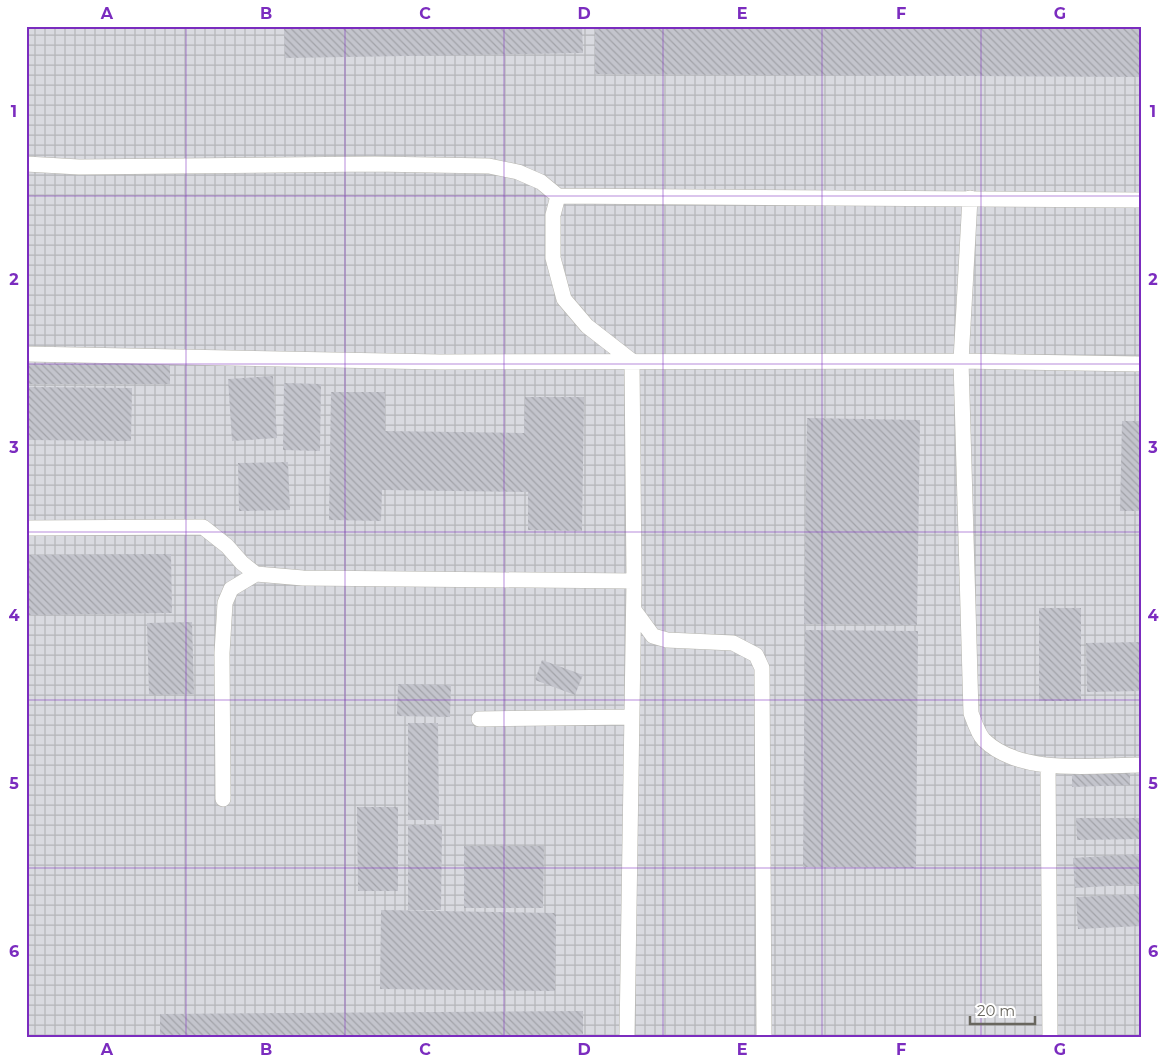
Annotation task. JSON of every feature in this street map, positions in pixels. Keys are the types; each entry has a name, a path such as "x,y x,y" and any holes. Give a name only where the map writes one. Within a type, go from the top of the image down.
{"lane":[{"path":"26,164 79,168 374,164 488,166 518,172 541,182 558,196 1141,200"},
{"path":"558,196 552,223 553,258 564,299 586,326 632,361"},
{"path":"970,198 961,361 971,713 983,739 1004,755 1048,766 1141,765"},
{"path":"26,354 440,362 961,361 1141,364"},
{"path":"627,1037 634,610 632,361"},
{"path":"26,528 203,527 227,546 242,563 256,574 303,578 634,581"},
{"path":"223,798 222,653 224,603 231,588 256,574"},
{"path":"634,610 653,636 667,640 733,643 756,655 762,668 764,1037"},
{"path":"479,719 632,717"},
{"path":"1048,766 1050,1037"}],"shaded area":[{"path":"26,26 1141,26 1141,1037 26,1037"}],"building":[{"path":"284,26 582,26 583,53 285,58"},
{"path":"595,26 1141,26 1141,77 595,74"},
{"path":"26,364 170,364 170,384 26,384"},
{"path":"273,376 277,438 232,441 228,379"},
{"path":"284,383 321,384 320,451 283,450"},
{"path":"26,387 132,388 131,441 26,440"},
{"path":"331,392 385,392 385,431 524,433 525,397 584,397 582,531 528,530 528,492 382,490 381,521 329,520"},
{"path":"807,418 920,420 917,625 804,624"},
{"path":"1122,421 1141,421 1141,511 1120,511"},
{"path":"288,462 290,510 239,511 238,463"},
{"path":"171,554 172,613 26,615 26,555"},
{"path":"1039,608 1081,608 1081,701 1039,701"},
{"path":"192,622 194,694 149,695 147,623"},
{"path":"805,630 918,631 916,868 803,867"},
{"path":"1141,642 1141,691 1087,692 1086,643"},
{"path":"542,660 583,675 575,695 535,680"},
{"path":"398,684 451,685 450,717 397,716"},
{"path":"408,723 438,723 439,820 408,820"},
{"path":"1130,766 1130,785 1072,787 1072,767"},
{"path":"357,807 398,807 398,891 358,891"},
{"path":"1076,818 1141,818 1141,839 1077,840"},
{"path":"408,825 442,825 441,910 408,910"},
{"path":"464,846 544,846 543,908 464,908"},
{"path":"1141,854 1141,884 1075,888 1073,858"},
{"path":"1141,894 1141,926 1078,929 1076,897"},
{"path":"381,910 556,913 555,991 380,989"},
{"path":"583,1011 583,1037 160,1037 160,1014"}]}
